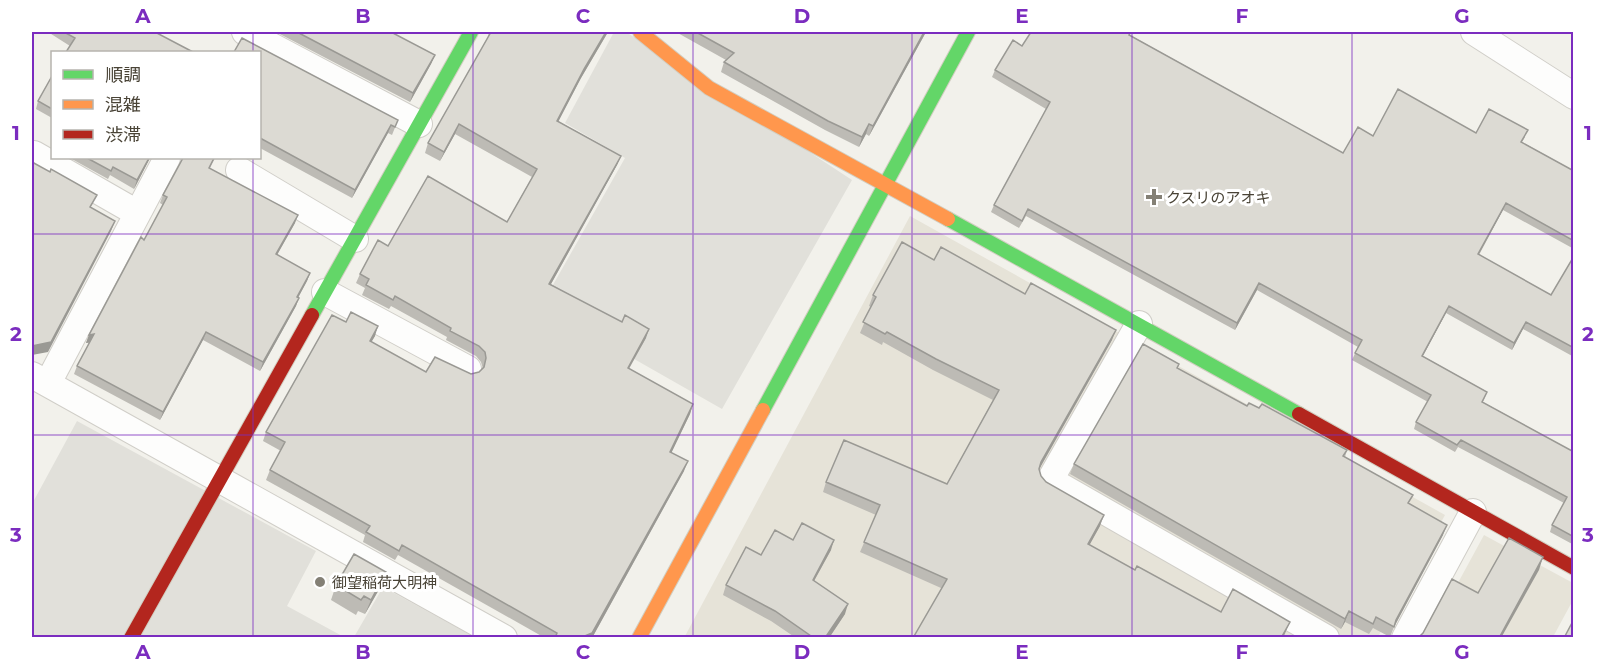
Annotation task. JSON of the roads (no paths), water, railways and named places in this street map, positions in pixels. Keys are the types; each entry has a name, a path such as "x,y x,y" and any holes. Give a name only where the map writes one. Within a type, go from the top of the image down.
{"street":[{"path":"245,32 419,124"},
{"path":"131,638 471,32"},
{"path":"640,32 709,88 1139,324 1574,568"},
{"path":"639,638 968,32"},
{"path":"1474,32 1574,96"},
{"path":"34,154 137,213"},
{"path":"166,159 40,379 504,638"},
{"path":"239,170 355,239"},
{"path":"325,292 468,369"},
{"path":"1139,324 1050,480 1326,638"},
{"path":"1405,638 1473,512"}],"place":[{"name":"クスリのアオキ","path":"1154,197"},
{"name":"御望稲荷大明神","path":"320,582"}]}
